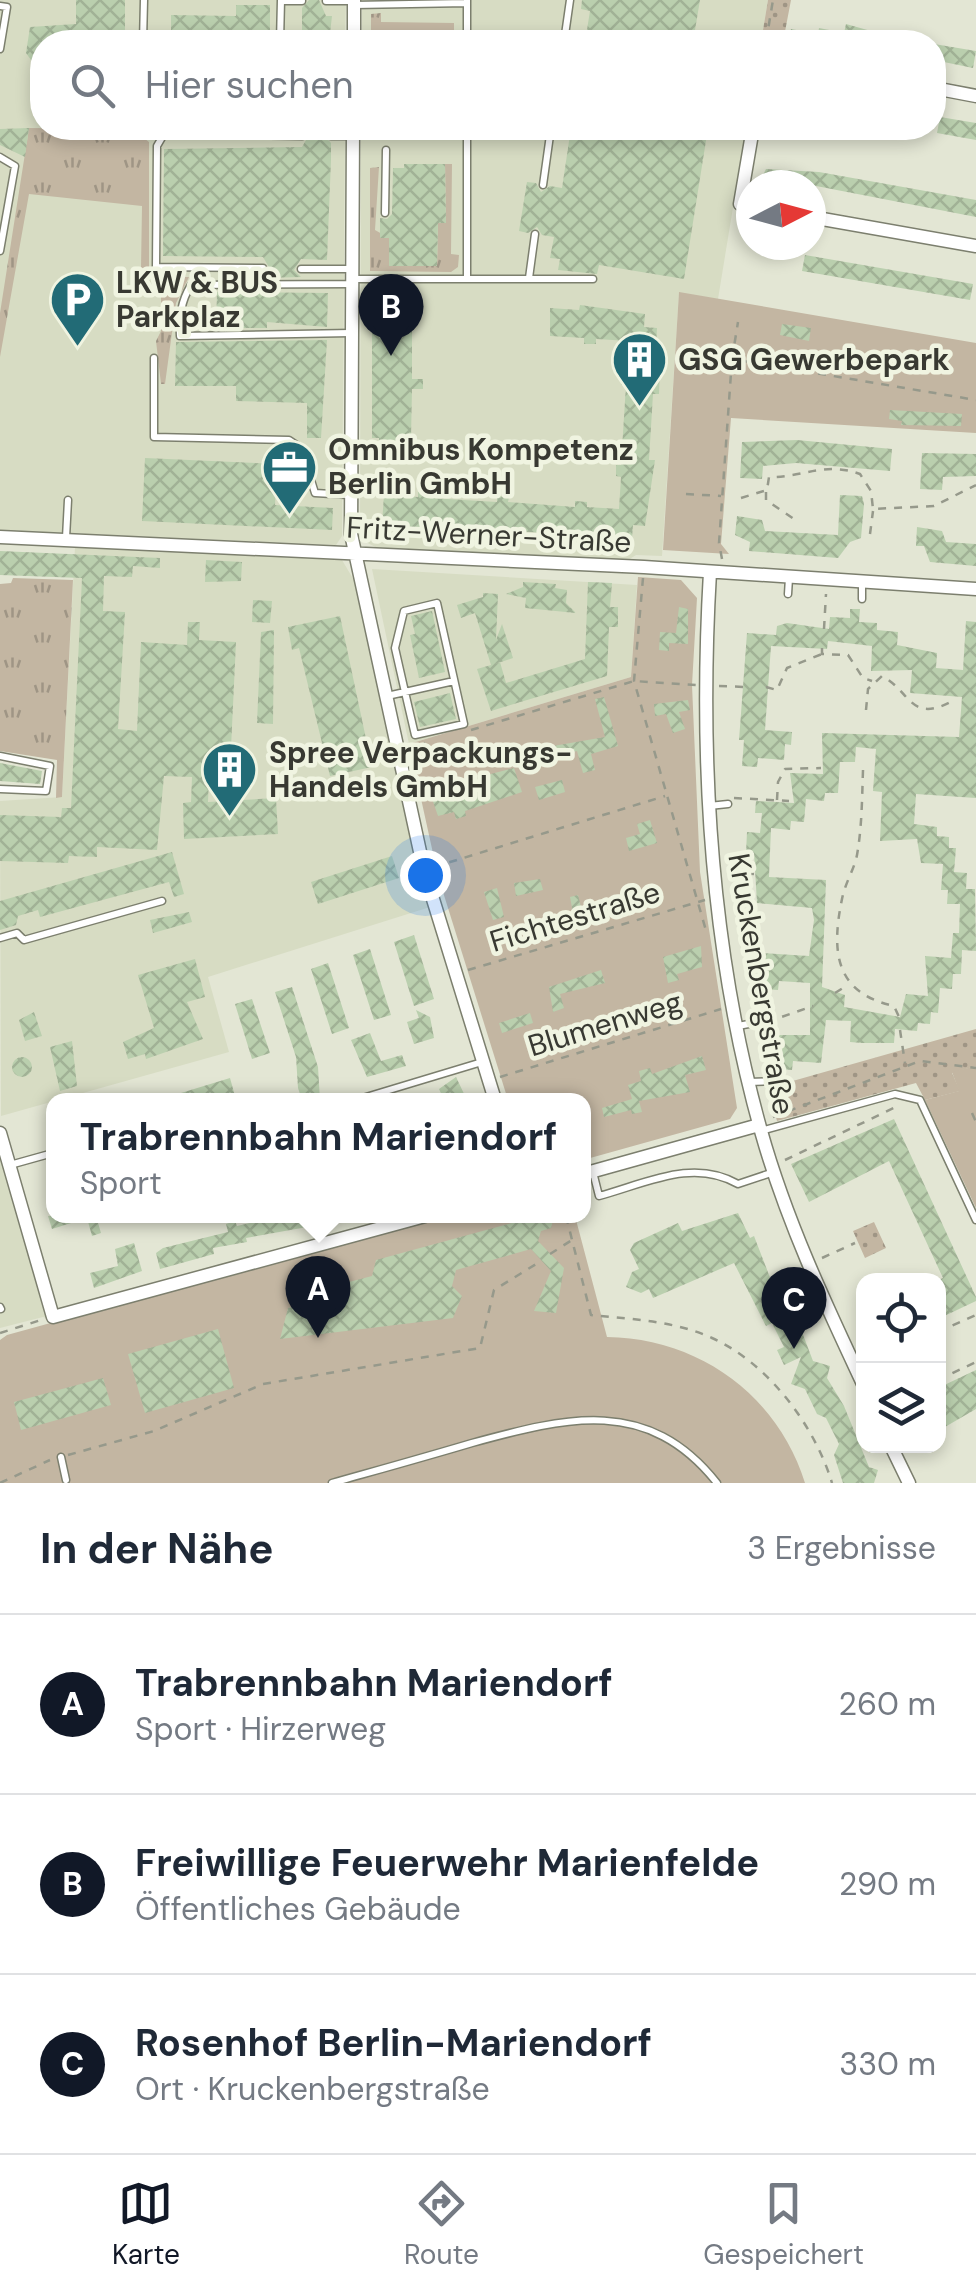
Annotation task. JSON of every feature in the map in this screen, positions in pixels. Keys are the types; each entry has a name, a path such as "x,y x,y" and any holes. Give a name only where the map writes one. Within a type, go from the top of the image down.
{"street":[{"path":"354,2 354,30"},
{"path":"946,90 976,96"},
{"path":"353,140 350,494 354,553 424,870 493,1093"},
{"path":"749,170 752,140"},
{"path":"826,220 976,246"},
{"name":"Fritz-Werner-Straße","path":"0,536 644,567 976,590"},
{"name":"Kruckenbergstraße","path":"716,572 703,686 708,806 734,1005 749,1082 773,1169 818,1289 856,1369"},
{"path":"591,1171 760,1128"},
{"path":"0,1134 53,1317 399,1223"},
{"path":"895,1453 909,1483"}],"lane":[{"path":"144,0 144,30"},
{"path":"566,30 570,0"},
{"path":"280,30 281,1 302,1"},
{"path":"326,1 467,2 467,30"},
{"path":"0,49 4,4"},
{"path":"161,140 156,267 263,268"},
{"path":"467,140 467,279"},
{"path":"543,184 549,140"},
{"path":"385,213 386,150"},
{"path":"0,157 15,166 0,251"},
{"path":"529,278 535,234"},
{"path":"300,269 352,277"},
{"path":"352,333 180,336 182,298 191,285 352,277 593,278"},
{"path":"154,358 154,437 289,440 301,448 315,493 350,494"},
{"path":"66,540 68,500"},
{"path":"788,594 789,578"},
{"path":"862,582 862,598"},
{"path":"437,603 464,724 415,736 405,692 395,648 404,611 437,603"},
{"path":"386,696 454,681"},
{"path":"0,756 50,766 46,791 0,789"},
{"path":"708,806 728,802"},
{"path":"0,938 18,932 24,940 162,902"},
{"path":"738,1026 759,1022"},
{"path":"379,1093 483,1062"},
{"path":"749,1082 778,1081"},
{"path":"760,1128 895,1094 920,1100 976,1220"},
{"path":"9,1165 46,1155"},
{"path":"591,1178 600,1196 693,1170 716,1171 738,1184 773,1169"},
{"path":"332,1483 534,1426 578,1419 650,1428 690,1453 717,1483"},
{"path":"60,1457 66,1480"}],"path":[{"path":"768,30 773,0"},
{"path":"716,572 738,322"},
{"path":"732,359 976,400"},
{"path":"797,521 766,500 769,477 787,477 805,468 850,471 866,480 874,509 870,534"},
{"path":"874,509 934,506 976,485"},
{"path":"741,498 766,490"},
{"path":"686,494 722,496"},
{"path":"644,567 634,681 709,945"},
{"path":"824,629 826,594"},
{"path":"766,687 776,690 786,668 822,651 848,656 863,678 873,681 882,676 891,681 905,700 918,707 944,706 954,700"},
{"path":"466,731 634,681 746,686"},
{"path":"866,710 873,681"},
{"path":"398,752 429,742"},
{"path":"777,800 778,782 785,770 822,768"},
{"path":"863,770 856,859 842,898 838,943 847,985 863,996 894,1006 900,1018"},
{"path":"424,870 667,795"},
{"path":"728,802 789,801"},
{"path":"734,873 754,874"},
{"name":"Fichtestraße","path":"457,974 704,900"},
{"path":"835,993 847,985"},
{"name":"Blumenweg","path":"489,1080 734,1005"},
{"path":"759,1022 772,1022 812,1006"},
{"path":"900,1030 905,1065"},
{"path":"760,1128 905,1065 932,1061 976,1068"},
{"path":"773,1169 901,1104 925,1110"},
{"path":"972,1113 976,1122"},
{"path":"568,1223 592,1315 652,1320 698,1334 748,1362 807,1424 832,1483"},
{"path":"550,1254 573,1240"},
{"path":"822,1258 855,1243"},
{"path":"0,1483 30,1466 154,1430 264,1384 480,1348 494,1290 541,1260"},
{"path":"946,1328 976,1315"},
{"path":"0,1333 53,1317"},
{"path":"946,1376 976,1362"}],"shaded area":[{"path":"0,0 346,0 345,30 30,30 30,140 345,140 342,536 336,545 0,530"},
{"path":"362,0 768,0 763,30 362,30"},
{"path":"361,140 744,140 739,170 736,170 718,299 679,293 662,556 636,555 620,565 383,551 360,539"},
{"path":"75,547 342,560 358,587 430,907 208,977 229,1052 83,1093 46,1093 46,1103 1,1116 0,801 62,797"},
{"path":"372,569 637,585 631,677 409,744"},
{"path":"0,1151 50,1319 43,1317 0,1328"}],"green space":[{"path":"768,0 791,0 785,30 763,30"},
{"path":"381,13 381,22 454,23 454,30 371,30 371,14"},
{"path":"29,128 30,140 149,142 149,268 163,277 189,277 176,303 165,384 161,384 156,341 161,331 161,282 141,268 142,206 29,194 0,357 0,313"},
{"path":"445,164 452,164 451,254 459,255 458,267 451,272 370,271 370,168 379,167 375,230 389,238 389,265 437,266 438,223 446,223"},
{"path":"679,292 976,343 976,433 731,418 721,544 729,554 663,550"},
{"path":"638,577 681,580 697,598 692,685 700,872 737,1108 730,1119 591,1158 591,1093 506,1093 438,876 409,744 631,677"},
{"path":"13,578 73,580 62,797 56,798 57,760 0,751 0,584 11,583"},
{"path":"976,1029 976,1066 952,1073 960,1091 925,1100 916,1083 777,1121 768,1088"},
{"path":"976,1066 976,1208 925,1100 959,1091 952,1072"},
{"path":"874,1222 886,1248 865,1258 853,1231"},
{"path":"414,1223 577,1223 607,1337 673,1348 730,1377 775,1423 805,1483 0,1483 0,1340"}],"building":[{"path":"76,0 125,0 125,30 30,30 30,59 26,53 30,27 76,24"},
{"path":"309,0 319,0 326,16 332,16 330,30 302,30 302,8"},
{"path":"582,0 700,0 695,30 587,30 590,11 581,9"},
{"path":"236,5 270,5 270,30 171,30 171,15 236,16"},
{"path":"846,24 867,30 845,30"},
{"path":"946,46 976,51 973,68 946,62"},
{"path":"946,118 976,123 976,140 946,135"},
{"path":"29,128 25,157 0,145 0,129"},
{"path":"306,140 331,143 327,260 301,259 294,270 301,277 263,278 270,269 263,257 163,256 164,149 302,147"},
{"path":"569,140 706,140 684,279 599,265 597,274 558,270 560,259 550,258 554,237 542,235 537,227 528,233 519,231 527,182 536,183 541,192 550,186 562,188"},
{"path":"404,164 445,164 446,223 438,223 437,266 389,266 389,238 380,238 380,218 387,219 392,214 393,168 404,168"},
{"path":"826,173 976,200 976,217 826,188"},
{"path":"826,259 973,284 970,300 802,271 804,260"},
{"path":"217,292 328,293 327,327 267,322 267,328 216,328"},
{"path":"379,293 406,293 406,305 412,305 412,379 423,379 423,389 412,389 411,438 404,438 404,457 379,457 379,438 372,438 372,305 379,305"},
{"name":"GSG Gewerbepark","path":"580,305 645,314 644,327 657,328 655,368 660,368 659,394 653,394 649,460 655,460 645,526 633,525 632,538 592,536 591,541 565,539 566,534 513,531 501,535 488,534 488,529 409,529 409,524 382,523 384,495 418,497 418,492 430,492 430,498 497,502 497,496 509,497 508,502 575,507 575,501 587,502 587,507 619,509 621,477 616,476 616,465 621,465 626,385 621,385 621,373 627,374 629,341 596,339 596,344 584,344 584,338 550,336 550,308 579,310"},
{"path":"782,324 811,328 809,341 780,335"},
{"path":"327,340 321,438 307,438 307,403 236,401 236,386 175,386 176,342"},
{"path":"890,410 962,414 961,426 901,425 902,421 889,419"},
{"path":"797,440 892,449 890,471 796,463 763,466 762,479 740,478 742,442"},
{"path":"922,453 976,454 976,476 943,477 942,490 920,489"},
{"path":"145,458 277,464 275,505 333,508 332,530 142,521"},
{"path":"840,495 862,496 864,504 861,538 850,542 838,558 749,551 750,542 735,535 737,516 762,520 765,531 838,535"},
{"path":"917,527 942,531 946,542 976,544 976,566 930,562 924,546 916,546"},
{"path":"0,551 160,558 160,568 133,566 132,577 104,576 103,611 125,612 118,729 137,731 141,642 187,645 188,622 200,622 199,640 236,642 231,748 239,749 238,763 234,780 209,778 208,802 276,798 278,834 184,839 183,803 191,802 192,777 164,776 157,850 97,847 97,857 69,856 68,863 0,861 0,815 61,817 62,808 71,808 82,578 0,575"},
{"path":"206,560 242,562 241,581 205,582"},
{"path":"523,582 556,584 555,588 567,590 566,603 576,613 525,608 526,598 506,594 523,587"},
{"path":"588,582 612,583 610,607 618,607 618,627 609,627 607,676 491,711 477,669 491,665 475,613 461,618 457,605 483,597 483,593 498,594 496,640 502,624 513,658 500,662 506,683 585,659"},
{"path":"253,600 272,601 270,623 252,622"},
{"path":"679,607 688,609 688,644 669,643 669,651 659,650 660,632 676,633"},
{"path":"850,609 860,609 859,622 877,623 877,630 898,632 897,645 937,653 936,668 963,670 966,621 976,622 976,798 916,794 914,824 937,827 937,836 949,837 949,848 956,848 954,872 967,873 966,889 975,889 976,951 962,950 961,974 953,974 952,989 940,988 938,1013 931,1012 930,1024 918,1023 917,1031 895,1029 894,1043 862,1043 850,1042 851,1021 826,1020 821,1063 793,1061 792,1070 777,1069 776,1035 810,1035 810,983 779,981 778,990 763,989 762,953 809,956 814,920 812,908 757,903 754,853 746,853 747,832 760,833 762,813 755,813 756,801 794,803 790,773 823,774 822,733 959,737 962,697 910,693 912,670 871,671 872,646 828,641 827,649 771,646 765,730 792,732 791,745 785,744 784,760 758,758 757,767 742,766 744,740 739,740 747,633 776,635 777,626 787,623 829,629 830,617 850,618","holes":["856,747 876,749 873,791 882,792 880,841 917,839 921,863 943,864 941,890 948,890 947,904 960,904 959,933 953,933 951,958 925,956 928,996 906,994 900,1017 844,1007 845,995 822,987 826,880 769,877 771,828 790,830 791,821 804,822 806,799 824,801 825,793 838,793 840,762 855,762"]},
{"path":"432,611 445,672 419,678 410,635 415,634 411,616"},
{"path":"340,616 372,767 330,776 299,648 292,650 288,627"},
{"path":"274,630 273,724 257,723 261,632"},
{"path":"450,693 456,719 420,727 414,702"},
{"path":"604,697 618,746 591,754 595,770 583,773 577,751 555,757 553,746 605,737 595,699"},
{"path":"688,700 690,710 679,712 685,729 673,733 666,714 655,716 654,704"},
{"path":"0,763 42,771 40,784 0,781"},
{"path":"514,768 522,792 465,811 466,816 456,819 454,812 438,816 429,790"},
{"path":"562,780 565,792 539,800 535,787"},
{"path":"650,820 657,843 629,851 626,838 640,834 637,824"},
{"path":"172,852 184,894 174,897 169,882 40,917 38,910 18,916 16,925 0,930 0,901"},
{"path":"392,856 399,878 318,904 311,882"},
{"path":"540,879 543,890 516,896 514,883"},
{"path":"497,888 504,917 493,920 484,892"},
{"path":"578,895 585,923 561,926 558,916 573,913 570,897"},
{"path":"189,912 192,922 153,933 150,920"},
{"path":"414,935 434,999 414,1006 394,942"},
{"path":"701,946 702,967 677,974 679,980 668,983 663,957"},
{"path":"370,949 391,1015 374,1020 353,955"},
{"path":"195,959 205,997 187,1002 203,1039 146,1059 145,1054 128,1059 123,1042 154,1028 138,975"},
{"path":"328,963 349,1028 332,1034 311,969"},
{"path":"601,970 605,983 560,994 564,1008 553,1012 549,987"},
{"path":"292,987 318,1067 320,1093 300,1093 296,1057 275,992"},
{"path":"252,999 270,1053 252,1059 235,1004"},
{"path":"416,1010 430,1017 434,1038 414,1044 407,1022 419,1018"},
{"path":"34,1012 42,1036 25,1041 19,1020"},
{"path":"530,1013 533,1023 502,1033 499,1023"},
{"path":"370,1033 381,1061 402,1055 406,1066 367,1077 351,1040"},
{"path":"72,1041 77,1086 60,1091 50,1047"},
{"path":"702,1056 706,1070 685,1075 690,1092 639,1101 642,1112 632,1114 631,1110 604,1117 602,1108 632,1099 628,1085 641,1081 639,1071 650,1068 652,1074"},
{"path":"22,1057 32,1067 22,1077 12,1067"},
{"path":"456,1077 464,1093 441,1093 439,1089"},
{"path":"230,1078 234,1093 181,1093"},
{"path":"894,1119 976,1301 946,1315 946,1273 941,1273 889,1161 809,1202 791,1164"},
{"path":"738,1213 750,1238 754,1236 776,1293 794,1311 813,1361 830,1366 827,1378 856,1435 856,1453 863,1453 869,1467 878,1470 874,1483 843,1483 834,1455 839,1444 826,1418 817,1414 805,1389 791,1384 801,1357 784,1365 777,1350 784,1347 772,1323 766,1326 734,1263 653,1298 649,1289 641,1293 626,1287 632,1272 639,1269 630,1250 634,1243 678,1223 682,1231"},
{"path":"50,1223 71,1223 52,1229"},
{"path":"88,1223 98,1223 101,1233 92,1236"},
{"path":"229,1223 324,1224 246,1238 247,1242 213,1248 214,1254 160,1269 156,1253 163,1248 228,1232"},
{"path":"511,1223 552,1223 551,1228 541,1231 538,1241 564,1268 556,1313 534,1311 551,1271 531,1249 456,1270 452,1286 462,1296 453,1318 280,1339 288,1308 320,1299 322,1289 372,1276 376,1260"},
{"path":"134,1243 142,1271 94,1288 90,1273 118,1266 115,1249"},
{"path":"218,1329 234,1388 145,1413 128,1354"},
{"path":"976,1370 976,1409 946,1426 946,1384"},
{"path":"103,1378 111,1405 21,1430 14,1402"}],"place":[{"name":"LKW & BUS Parkplaz","path":"77,349"},
{"name":"Freiwillige Feuerwehr Marienfelde","path":"391,356"},
{"name":"GSG Gewerbepark","path":"639,409"},
{"name":"Omnibus Kompetenz Berlin GmbH","path":"289,516"},
{"name":"Spree Verpackungs- Handels GmbH","path":"230,819"},
{"name":"Trabrennbahn Mariendorf","path":"318,1338"},
{"name":"Rosenhof Berlin-Mariendorf","path":"794,1349"}]}
